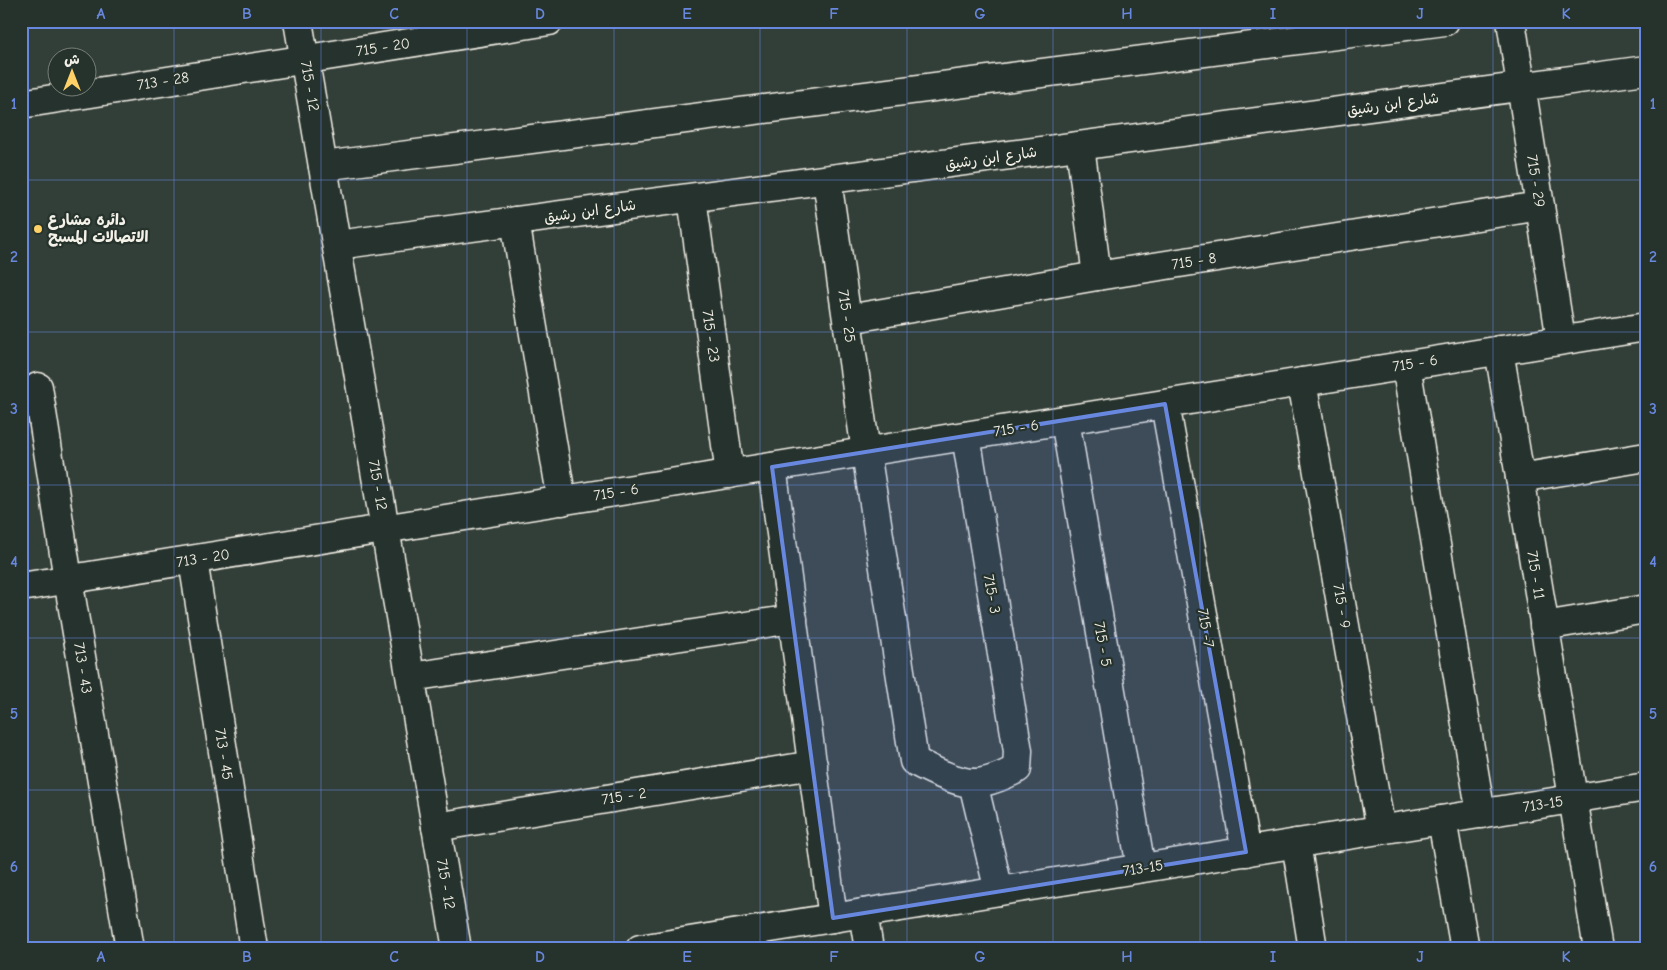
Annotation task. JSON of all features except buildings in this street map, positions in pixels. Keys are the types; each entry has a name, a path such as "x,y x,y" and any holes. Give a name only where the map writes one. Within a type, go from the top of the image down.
{"street":[{"name":"715 - 12","path":"298,21 458,949"},
{"name":"715 - 20","path":"305,59 549,21"},
{"path":"324,166 1445,21"},
{"name":"715 - 29","path":"1511,21 1561,340"},
{"name":"713 - 28","path":"21,104 305,59"},
{"name":"شارع ابن رشيق","path":"337,245 1646,70"},
{"path":"1080,146 1097,276"},
{"name":"715 - 25","path":"827,180 866,452 914,761 941,775 972,783"},
{"name":"715 - 23","path":"692,198 730,474"},
{"name":"715 - 8","path":"848,319 1097,276 1540,206"},
{"path":"515,221 562,501"},
{"name":"715 - 6","path":"386,529 1646,326"},
{"name":"715 - 11","path":"1498,350 1598,949"},
{"path":"1406,365 1482,814"},
{"name":"715 - 9","path":"1302,382 1381,830"},
{"name":"713 - 43","path":"38,387 130,949"},
{"name":"715 -7","path":"1166,404 1246,852"},
{"name":"715 - 5","path":"1065,420 1141,868"},
{"name":"715- 3","path":"966,436 1018,751 1017,769 1003,777 972,783"},
{"path":"1520,478 1646,457"},
{"path":"772,467 833,918"},
{"name":"713 - 20","path":"21,587 386,529"},
{"name":"713 - 45","path":"193,560 254,949"},
{"path":"1544,626 1646,609"},
{"path":"411,677 793,620"},
{"name":"715 - 2","path":"436,827 813,765"},
{"path":"972,783 999,891"},
{"name":"713-15","path":"640,949 1646,788"},
{"path":"1442,820 1465,949"},
{"path":"1296,843 1313,949"},
{"path":"863,913 868,949"}],"highlighted area":[{"path":"1165,404 1246,852 833,918 772,467"}],"place":[{"name":"دائره مشارع الاتصالات المسبح","path":"38,229"}]}
